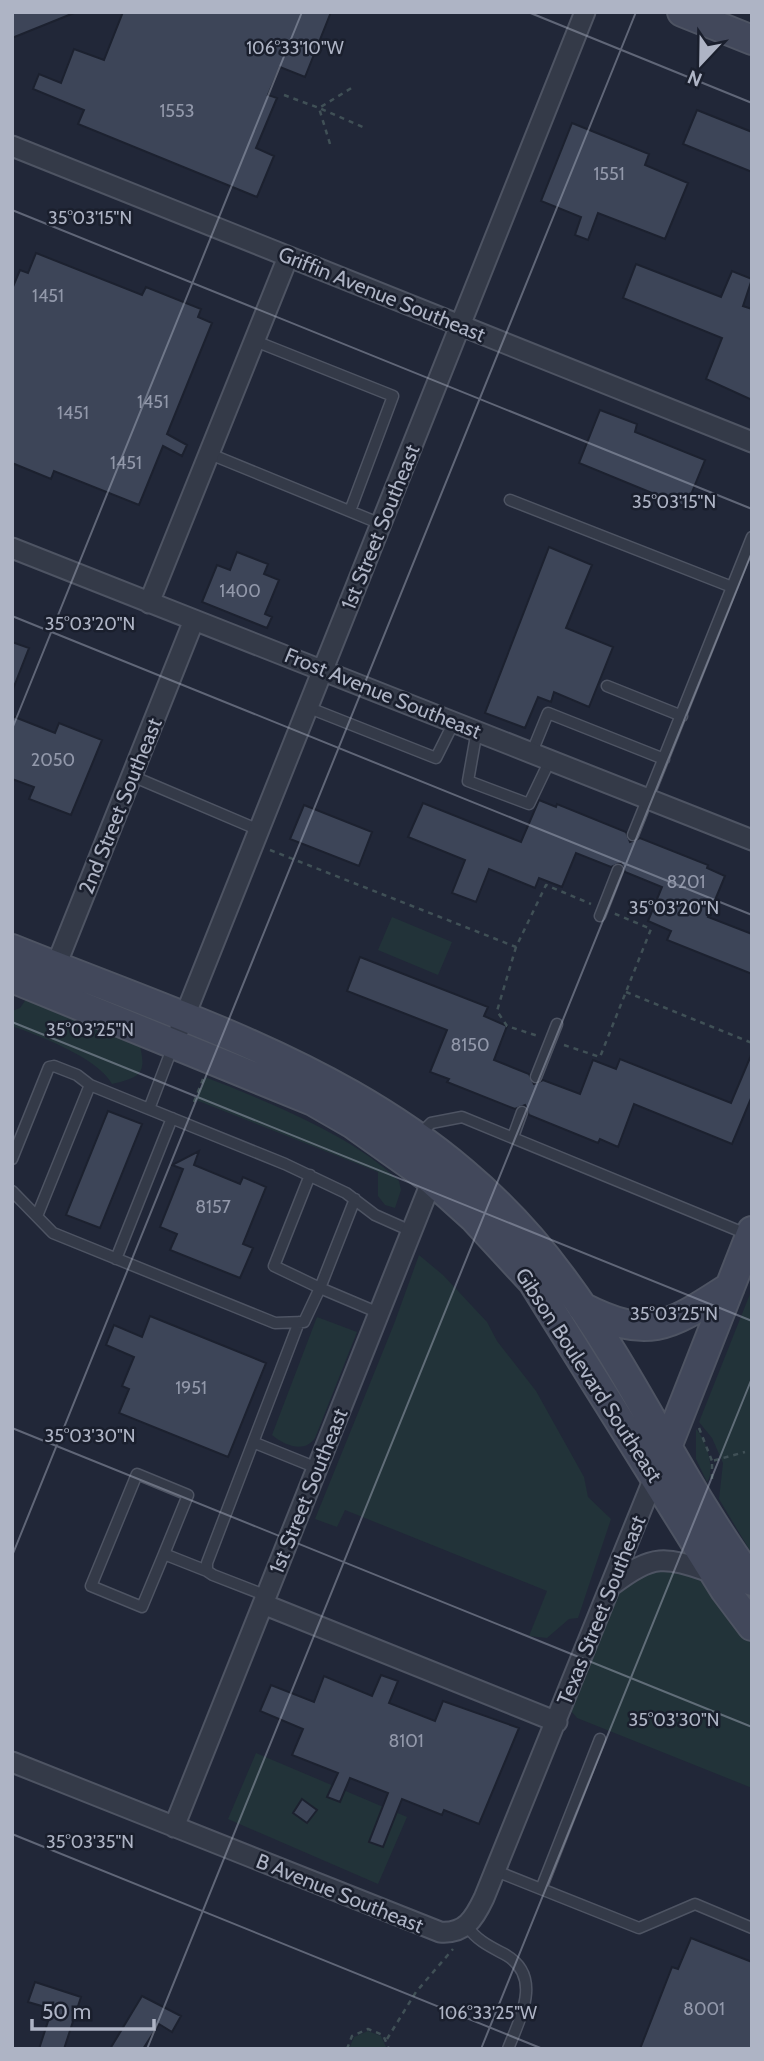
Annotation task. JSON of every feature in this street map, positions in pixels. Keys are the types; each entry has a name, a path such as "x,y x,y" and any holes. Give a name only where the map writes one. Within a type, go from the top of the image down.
{"main road":[{"path":"682,12 752,40"},
{"name":"Gibson Boulevard Southeast","path":"12,949 51,979 179,1029 334,1083 418,1136 473,1217 533,1282 716,1574 752,1626"},
{"name":"Gibson Boulevard Southeast","path":"12,978 51,979"},
{"name":"Gibson Boulevard Southeast","path":"179,1029 363,1131 440,1169 504,1210 560,1275 582,1307 752,1581"},
{"name":"Texas Street Southeast","path":"667,1447 751,1233"},
{"path":"582,1307 629,1326 656,1326 681,1319 730,1287"}],"street":[{"name":"1st Street Southeast","path":"179,1029 261,838 324,669 585,12"},
{"name":"Griffin Avenue Southeast","path":"12,146 752,442"},
{"path":"149,603 288,257"},
{"name":"Frost Avenue Southeast","path":"12,548 752,840"},
{"name":"2nd Street Southeast","path":"51,979 194,620"},
{"name":"1st Street Southeast","path":"174,1826 411,1230 440,1169"},
{"name":"Texas Street Southeast","path":"496,1871 667,1447"},
{"path":"611,1586 641,1563 659,1561 686,1564 716,1574"},
{"path":"265,1600 557,1722"},
{"name":"B Avenue Southeast","path":"12,1762 440,1932 464,1928"},
{"path":"464,1928 485,1898 496,1871"}],"lane":[{"path":"255,341 393,396 350,511"},
{"path":"210,454 381,524"},
{"path":"510,500 732,587"},
{"path":"633,835 752,537"},
{"path":"607,686 682,716"},
{"path":"317,711 436,758 454,721"},
{"path":"477,730 468,781 529,804 548,713 664,759"},
{"path":"132,776 261,838"},
{"path":"601,912 618,870"},
{"path":"536,1077 557,1024"},
{"path":"149,1109 179,1029"},
{"path":"12,1159 51,1066 77,1075 90,1085 310,1175 355,1199 375,1215 411,1230"},
{"path":"37,1216 90,1085"},
{"path":"513,1137 522,1112"},
{"path":"418,1136 431,1123 462,1117 751,1233"},
{"path":"116,1259 172,1118"},
{"path":"310,1175 274,1266 379,1313"},
{"path":"12,1191 53,1233 275,1323 304,1322 355,1199"},
{"path":"208,1571 207,1563 299,1322"},
{"path":"255,1443 317,1468"},
{"path":"137,1474 188,1496 164,1554 142,1607 91,1586 137,1474"},
{"path":"164,1554 208,1571 265,1600"},
{"path":"541,1889 600,1739"},
{"path":"496,1871 639,1928 695,1904 752,1928"},
{"path":"464,1928 509,1957 520,1967 527,1982 527,1999 508,2049"}],"path":[{"path":"319,108 353,87"},
{"path":"284,95 363,127"},
{"path":"319,108 330,144"},
{"path":"261,838 516,947"},
{"path":"546,885 601,912 651,929 600,1057 507,1026 497,1011 516,947 546,885"},
{"path":"626,992 752,1043"},
{"path":"194,1102 203,1078"},
{"path":"693,1425 704,1435 712,1461 710,1484"},
{"path":"712,1461 745,1451"},
{"path":"387,2039 416,1992 452,1953 464,1928"},
{"path":"347,2049 352,2036 362,2030 379,2031 387,2039 389,2049"}],"shaded area":[{"path":"392,917 452,942 438,975 378,950"},
{"path":"27,998 139,1042 142,1061 140,1072 130,1079 112,1084 105,1074 82,1057 12,1026 12,1011 20,1008"},
{"path":"205,1077 307,1121 358,1149 399,1181 401,1190 395,1208 385,1205 378,1196 378,1172 196,1100"},
{"path":"419,1255 443,1275 487,1322 497,1341 536,1391 584,1477 588,1497 611,1519 578,1618 569,1619 547,1638 529,1636 547,1591 345,1510 337,1527 315,1519"},
{"path":"752,1289 752,1554 719,1499 723,1463 712,1438 699,1422"},
{"path":"317,1317 357,1332 315,1438 300,1447 282,1442 272,1435"},
{"path":"696,1429 709,1455 710,1477 707,1482 696,1459"},
{"path":"675,1567 700,1576 752,1640 752,1788 577,1718 571,1711 619,1591 644,1574"},
{"path":"256,1753 407,1817 378,1884 228,1819"},
{"path":"368,2031 381,2036 387,2049 349,2049 354,2037"}],"building":[{"path":"12,12 74,12 74,13 12,38"},
{"path":"123,12 331,12 305,77 280,67 268,95 277,98 256,148 274,156 257,197 78,124 84,110 33,89 39,74 61,83 74,49 104,60"},
{"path":"697,110 752,132 752,172 683,144"},
{"path":"572,123 649,154 645,165 688,183 665,239 598,213 588,240 575,235 581,217 541,201"},
{"path":"36,253 142,295 146,287 201,309 198,317 212,323 167,434 187,445 182,456 163,446 139,505 54,471 51,479 12,463 12,289 20,270 28,273"},
{"path":"636,264 721,297 732,271 752,279 743,306 752,309 752,400 706,379 722,338 623,298"},
{"path":"600,410 637,424 635,432 705,460 686,507 579,463"},
{"path":"549,547 592,565 566,628 613,647 589,707 554,692 551,702 538,697 525,728 485,713"},
{"path":"237,552 268,564 264,574 279,580 265,614 272,617 267,628 202,602 217,565 230,570"},
{"path":"12,642 29,648 13,689 12,689"},
{"path":"12,716 55,733 59,723 102,740 71,815 29,799 34,787 12,779"},
{"path":"539,800 556,807 557,804 626,832 630,842 640,838 708,865 707,868 725,876 708,917 752,934 752,974 667,940 671,931 648,921 662,887 625,872 621,863 611,867 576,853 562,887 539,878 535,888 489,869 476,902 452,893 465,860 408,837 423,803 521,842"},
{"path":"304,805 372,832 359,866 290,839"},
{"path":"360,957 488,1007 484,1016 507,1026 494,1060 529,1074 534,1084 543,1080 580,1094 593,1060 616,1069 620,1059 731,1103 752,1053 752,1096 732,1144 634,1104 618,1147 600,1139 598,1143 529,1115 525,1105 515,1109 447,1082 449,1079 430,1072 447,1030 347,991"},
{"path":"108,1111 142,1124 100,1228 66,1215"},
{"path":"199,1151 194,1165 240,1184 243,1177 266,1187 243,1244 253,1248 240,1278 170,1250 177,1234 160,1227 183,1169 172,1165"},
{"path":"150,1316 266,1363 228,1457 119,1413 129,1389 122,1386 134,1357 106,1345 114,1325 142,1337"},
{"path":"381,1675 398,1681 389,1703 435,1721 443,1701 519,1728 479,1824 444,1810 442,1815 402,1799 383,1847 369,1842 388,1793 350,1778 340,1802 327,1797 338,1773 292,1755 303,1729 260,1711 271,1685 314,1702 324,1676 372,1696"},
{"path":"302,1799 317,1810 307,1823 293,1813"},
{"path":"691,1938 752,1962 752,2049 640,2049 672,1967 678,1969"},
{"path":"35,1982 81,1997 64,2049 39,2049 52,2009 28,2002"},
{"path":"142,1996 181,2016 172,2032 159,2024 143,2049 110,2049"}]}
